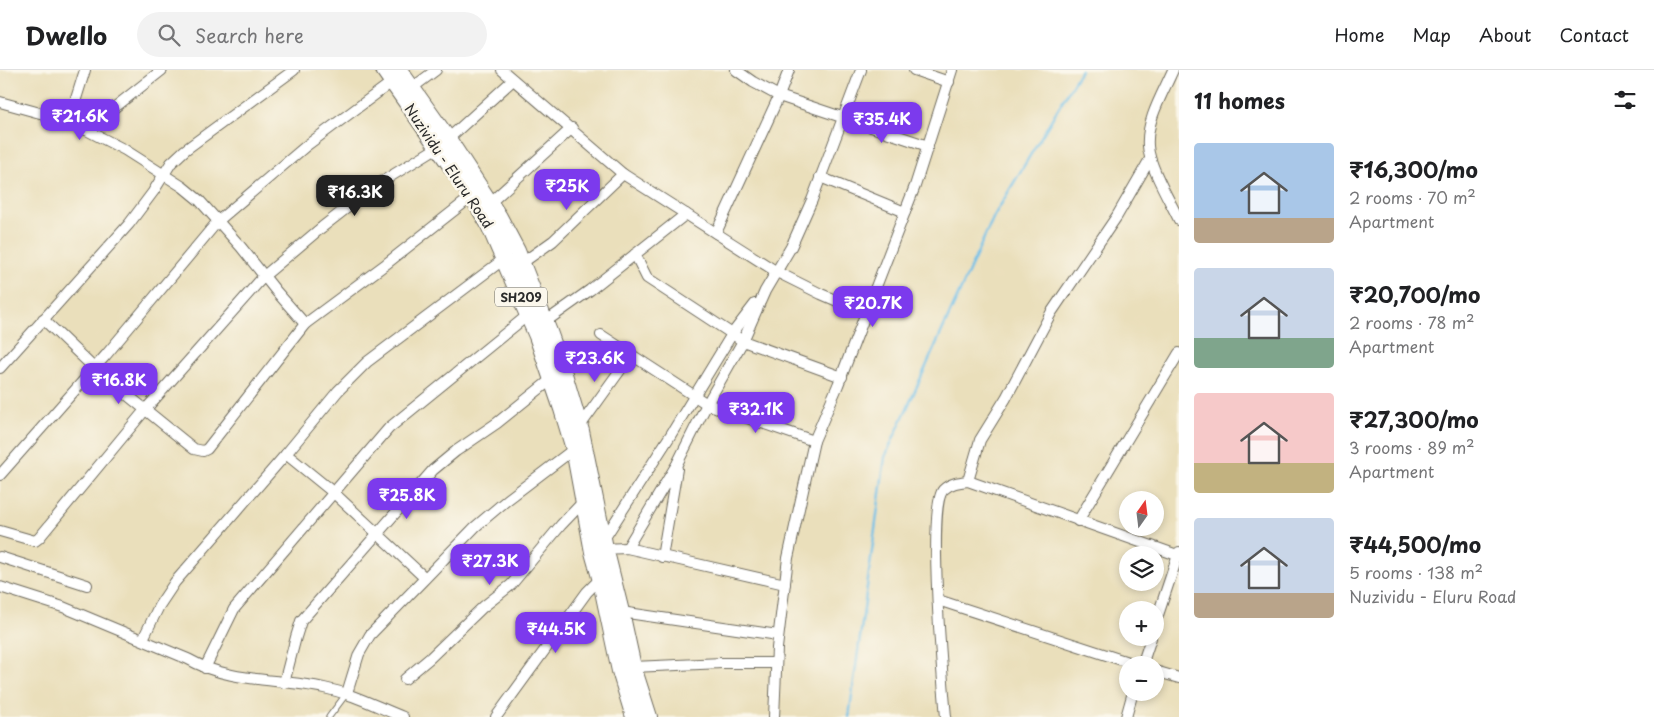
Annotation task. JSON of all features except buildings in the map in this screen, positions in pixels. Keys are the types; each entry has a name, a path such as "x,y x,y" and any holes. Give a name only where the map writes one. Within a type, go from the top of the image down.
{"main road":[{"name":"Nuzividu - Eluru Road","path":"392,74 412,88 443,143"},
{"name":"Nuzividu - Eluru Road","path":"392,74 477,192 553,378 574,450 583,502 601,546"},
{"name":"Nuzividu - Eluru Road","path":"477,192 491,202 522,263 564,374 580,426 601,546"},
{"path":"601,546 620,671 634,717"},
{"path":"606,576 621,612 633,667 649,717"}],"street":[{"path":"69,121 85,70"},
{"path":"86,130 162,70"},
{"path":"0,368 129,224 171,163 294,70"},
{"path":"412,88 436,70"},
{"path":"502,70 572,128 623,174 776,272 865,313"},
{"path":"736,70 779,96 928,146"},
{"path":"716,233 779,96 789,70"},
{"path":"627,548 678,462 743,341 765,291 791,247 844,118 860,70"},
{"path":"914,70 948,82"},
{"path":"774,717 778,635 788,558 814,442 842,377 905,212 952,70"},
{"path":"1173,70 1149,130 1148,146 1150,159 1179,220"},
{"path":"0,475 94,368 218,221 392,74"},
{"path":"0,531 35,541 39,538 145,410 264,276 375,186 443,143 513,80"},
{"path":"0,102 69,121 125,150 184,187 200,201 241,246 264,276 306,324"},
{"path":"491,202 572,128"},
{"path":"968,481 980,440 1006,398 1051,313 1117,216 1150,159"},
{"path":"522,263 553,241 623,174"},
{"path":"820,177 905,212"},
{"path":"43,319 94,368 194,449 203,451 306,324 477,192"},
{"path":"545,322 686,214"},
{"path":"635,254 647,278 743,341 842,377"},
{"path":"143,639 159,606 175,582 338,391 367,362 504,259"},
{"path":"765,291 732,334 601,546 627,548 785,584"},
{"path":"205,668 234,609 389,428 528,315"},
{"path":"601,335 708,404 814,442"},
{"path":"1078,521 1179,353"},
{"path":"580,426 631,354"},
{"path":"284,683 301,621 433,470 456,451 497,423 553,378"},
{"path":"346,693 359,654 370,635 475,527 574,450"},
{"path":"286,454 334,493 425,578"},
{"path":"662,557 678,462"},
{"path":"946,717 936,555 938,499 943,490 952,484 968,481 1078,521 1178,553 1162,601"},
{"path":"405,679 430,658 483,607 511,585 560,525 583,502"},
{"path":"0,557 87,585"},
{"path":"496,717 548,644 606,576"},
{"path":"0,587 63,607 143,639 205,668 258,680 321,687 346,693 403,717"},
{"path":"938,600 1119,659"},
{"path":"621,612 778,635"},
{"path":"633,667 652,668 722,663 776,663"},
{"path":"1164,674 1179,678"},
{"path":"1126,717 1130,701"}],"lane":[{"path":"329,717 346,693"}],"waterway":[{"path":"849,717 885,457 994,216 1081,70"}]}
